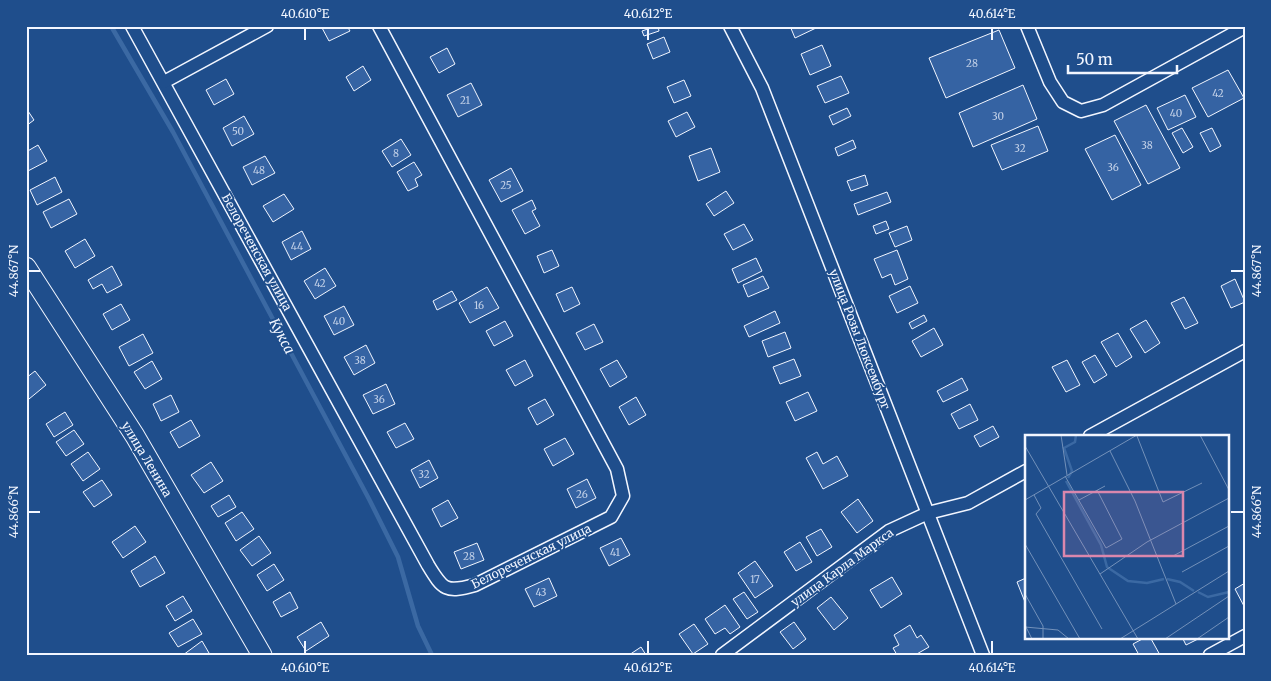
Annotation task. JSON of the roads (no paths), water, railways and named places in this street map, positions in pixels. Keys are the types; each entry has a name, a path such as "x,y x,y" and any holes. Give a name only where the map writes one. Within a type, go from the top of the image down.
{"street":[{"name":"Белореченская улица","path":"132,26 428,565 440,585 456,590 475,585 611,517 623,496 616,468 379,26"},
{"path":"164,82 267,26"},
{"name":"улица Розы Люксембург","path":"730,26 762,88 984,655"},
{"path":"1028,26 1054,89 1063,102 1081,111 1103,105 1245,26"},
{"name":"улица Ленина","path":"26,267 135,436 262,655"},
{"path":"1092,435 1245,351"},
{"name":"улица Карла Маркса","path":"722,655 889,531 928,513 968,503 1025,472"},
{"path":"1210,655 1245,636"}],"waterway":[{"name":"Кукса","path":"111,26 173,132 369,499 398,557 418,626 432,655"}]}
